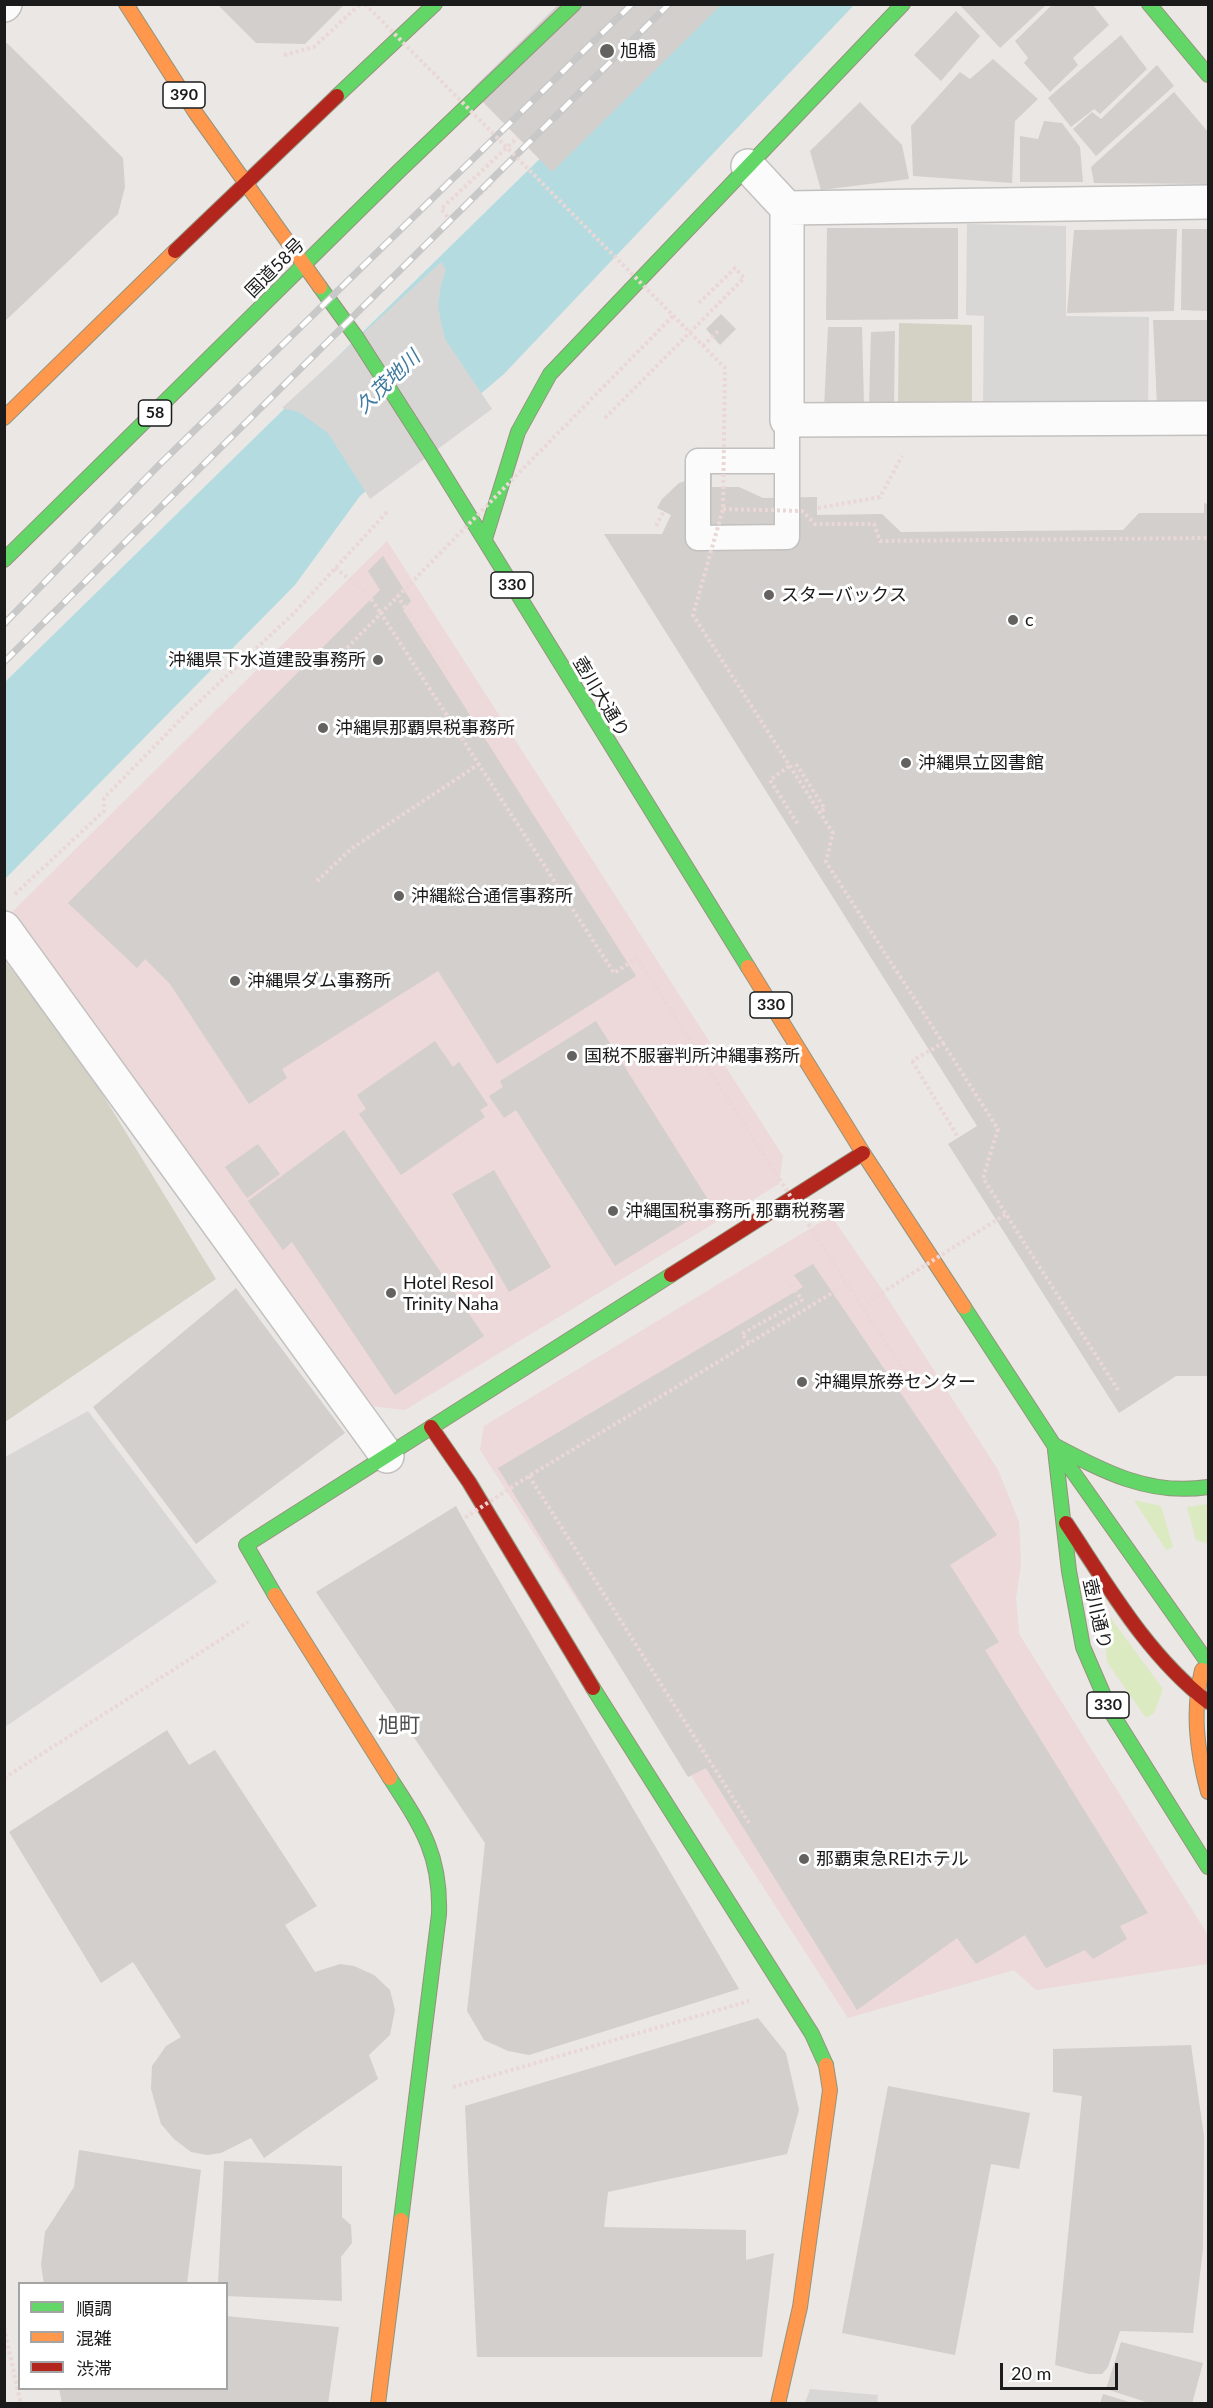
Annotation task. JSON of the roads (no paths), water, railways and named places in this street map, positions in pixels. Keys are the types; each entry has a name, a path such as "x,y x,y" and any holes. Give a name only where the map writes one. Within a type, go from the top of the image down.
{"main road":[{"name":"390","path":"126,4 195,112 245,183"},
{"path":"4,418 245,183 435,4"},
{"name":"国道58号","path":"4,560 215,355 304,264 574,4"},
{"path":"485,538 504,470 532,399 550,374 903,4"},
{"path":"1149,4 1209,75"},
{"name":"330","path":"245,183 304,264"},
{"name":"壺川大通り","path":"304,264 357,338 485,538 678,857 863,1153"},
{"path":"378,2403 439,1914 440,1883 435,1853 417,1820 279,1602 246,1545 863,1153"},
{"name":"壺川通り","path":"863,1153 1054,1445 1208,1658"},
{"path":"431,1427 468,1482 598,1696 812,2034 827,2068 830,2090 800,2307 778,2403"},
{"path":"1054,1445 1117,1477 1143,1486 1173,1490 1209,1487"},
{"name":"壺川通り","path":"1054,1445 1065,1521 1069,1571 1083,1647 1111,1712 1209,1867"},
{"path":"1065,1521 1144,1635 1177,1677 1195,1694 1209,1702"},
{"path":"1208,1658 1195,1694 1195,1725 1201,1767 1209,1792"}],"street":[{"path":"748,166 787,208 798,420 1209,418"},
{"path":"787,208 1209,202"},
{"path":"4,928 387,1456"}],"lane":[{"path":"787,461 698,461 698,538 787,537 787,461 798,420"}],"water":[{"name":"久茂地川","path":"697,5 854,5 504,374 360,496 295,585 5,879 5,682"}],"railway":[{"path":"4,624 160,464 632,4"},
{"path":"4,662 669,4"}],"place":[{"name":"旭橋","path":"607,51"},
{"name":"スターバックス","path":"769,595"},
{"name":"c","path":"1013,620"},
{"name":"沖縄県下水道建設事務所","path":"378,660"},
{"name":"沖縄県那覇県税事務所","path":"323,728"},
{"name":"沖縄県立図書館","path":"906,763"},
{"name":"沖縄総合通信事務所","path":"399,896"},
{"name":"沖縄県ダム事務所","path":"235,981"},
{"name":"国税不服審判所沖縄事務所","path":"572,1056"},
{"name":"沖縄国税事務所 那覇税務署","path":"613,1211"},
{"name":"Hotel Resol Trinity Naha","path":"391,1293"},
{"name":"沖縄県旅券センター","path":"802,1382"},
{"name":"那覇東急REIホテル","path":"804,1859"}],"district":[{"name":"旭町","path":"399,1725"}]}
